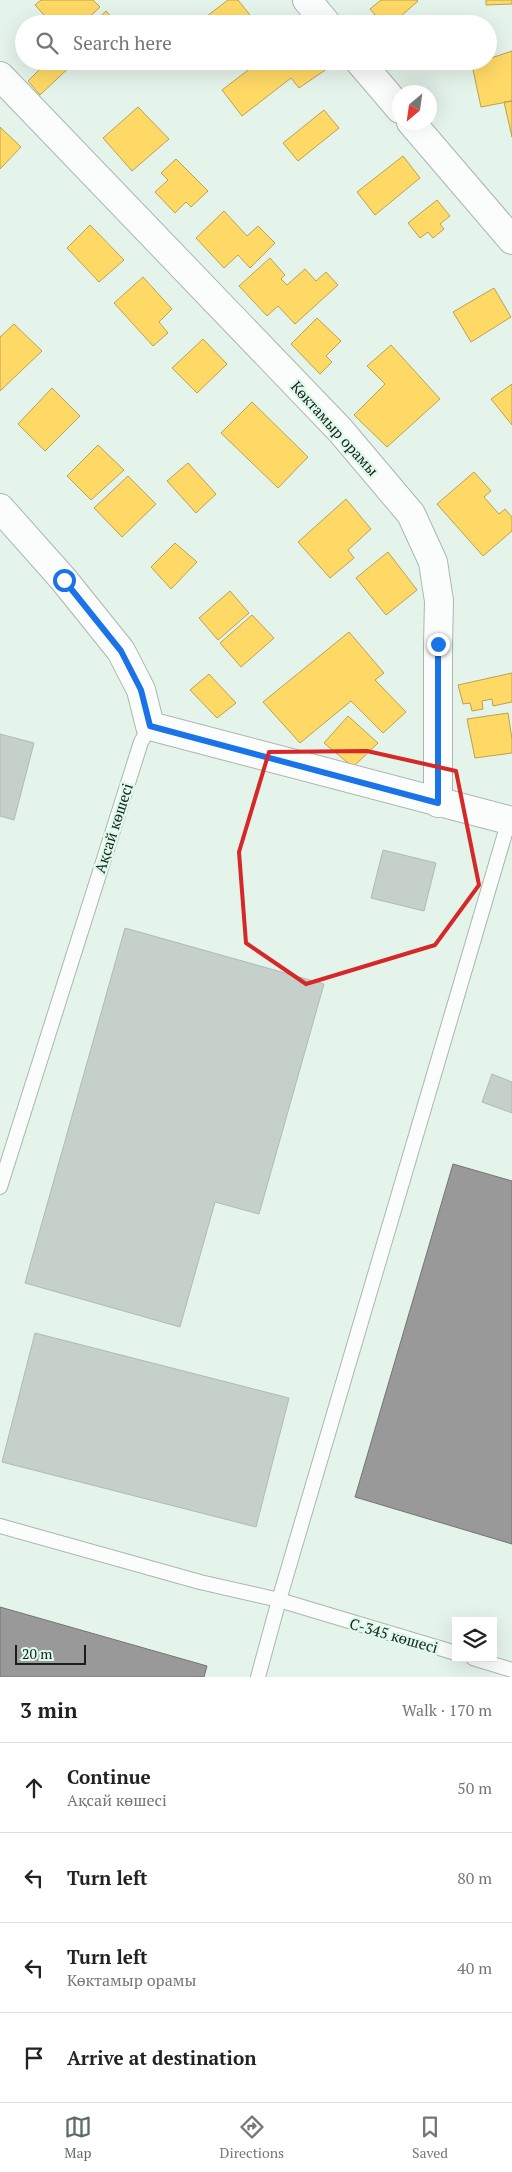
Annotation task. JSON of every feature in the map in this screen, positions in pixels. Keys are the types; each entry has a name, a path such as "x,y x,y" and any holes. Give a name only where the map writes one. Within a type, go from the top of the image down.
{"street":[{"path":"307,0 320,15"},
{"path":"367,70 392,99"},
{"name":"Көктамыр орамы","path":"0,76 340,430 411,514 434,562 440,601 438,803"},
{"path":"418,130 512,240"},
{"path":"0,508 64,580 121,651 141,690 150,726 438,803 510,820"}],"lane":[{"name":"Ақсай көшесі","path":"0,1187 141,742 150,726"},
{"path":"258,1677 279,1600 510,820"},
{"name":"С-345 көшесі","path":"0,1526 200,1582 279,1600 332,1618 452,1652"},
{"path":"486,1662 512,1670"}],"highlighted area":[{"path":"367,751 456,771 479,885 435,945 306,984 246,943 239,852 269,752"}],"building: Homes":[{"path":"41,0 93,0 100,7 92,15 44,15 35,5"},
{"path":"228,0 238,0 250,15 208,15"},
{"path":"381,0 418,1 402,15 375,15 370,9"},
{"path":"486,0 512,0 512,4 486,5"},
{"path":"512,51 512,101 481,107 473,70 497,70 497,56"},
{"path":"39,70 66,70 40,95 28,81"},
{"path":"248,70 325,70 299,88 291,78 242,116 222,90"},
{"path":"512,101 512,137 504,102"},
{"path":"138,107 169,139 132,171 103,138"},
{"path":"324,110 339,128 298,161 283,143"},
{"path":"0,127 21,147 0,169"},
{"path":"403,156 420,178 375,215 357,192"},
{"path":"176,159 208,191 191,207 186,202 175,213 155,192 168,180 161,173"},
{"path":"437,200 450,216 440,224 444,229 433,238 428,232 420,238 408,223"},
{"path":"224,211 247,236 258,226 275,243 250,268 238,255 224,268 196,238"},
{"path":"90,225 124,260 99,282 67,248"},
{"path":"270,258 285,275 281,279 287,285 305,269 316,281 326,272 338,285 295,324 278,306 267,316 239,286"},
{"path":"143,277 172,309 159,322 168,333 153,346 114,303"},
{"path":"494,288 511,317 471,342 453,312"},
{"path":"317,318 341,341 326,356 332,362 320,374 291,344"},
{"path":"14,324 42,351 0,391 0,337"},
{"path":"203,339 227,364 197,393 172,368"},
{"path":"391,345 440,399 387,447 354,415 385,384 367,366"},
{"path":"512,384 512,425 491,399"},
{"path":"52,388 80,416 45,451 18,424"},
{"path":"252,402 308,457 278,488 221,433"},
{"path":"98,445 124,470 91,500 67,476"},
{"path":"188,463 216,494 196,513 167,481"},
{"path":"474,472 491,491 484,497 499,514 505,509 512,517 512,531 483,556 437,504"},
{"path":"128,476 156,504 122,537 94,508"},
{"path":"346,499 371,529 348,550 354,558 330,578 298,542"},
{"path":"175,543 197,562 171,589 151,567"},
{"path":"388,552 417,590 386,615 356,578"},
{"path":"230,591 249,613 218,640 199,618"},
{"path":"252,615 274,638 241,667 220,643"},
{"path":"349,632 384,673 375,680 406,712 383,733 351,701 300,743 263,702"},
{"path":"512,673 512,702 493,706 492,699 482,701 483,709 472,711 470,703 463,704 458,685"},
{"path":"209,674 236,703 217,718 190,690"},
{"path":"508,713 512,753 475,758 467,719"},
{"path":"348,716 378,743 353,767 324,743"}],"building: Industry":[{"path":"453,1164 512,1181 512,1544 355,1497"},
{"path":"0,1607 207,1666 204,1677 0,1677"}],"building: Other":[{"path":"0,734 34,743 14,820 0,816"},
{"path":"383,850 436,863 424,911 371,898"},
{"path":"125,928 324,984 259,1214 215,1202 180,1327 25,1283"},
{"path":"492,1074 512,1082 512,1113 482,1102"},
{"path":"35,1333 289,1398 256,1527 2,1462"}],"route":[{"path":"64,580 121,651 141,690 150,726 438,803 438,644"}]}
